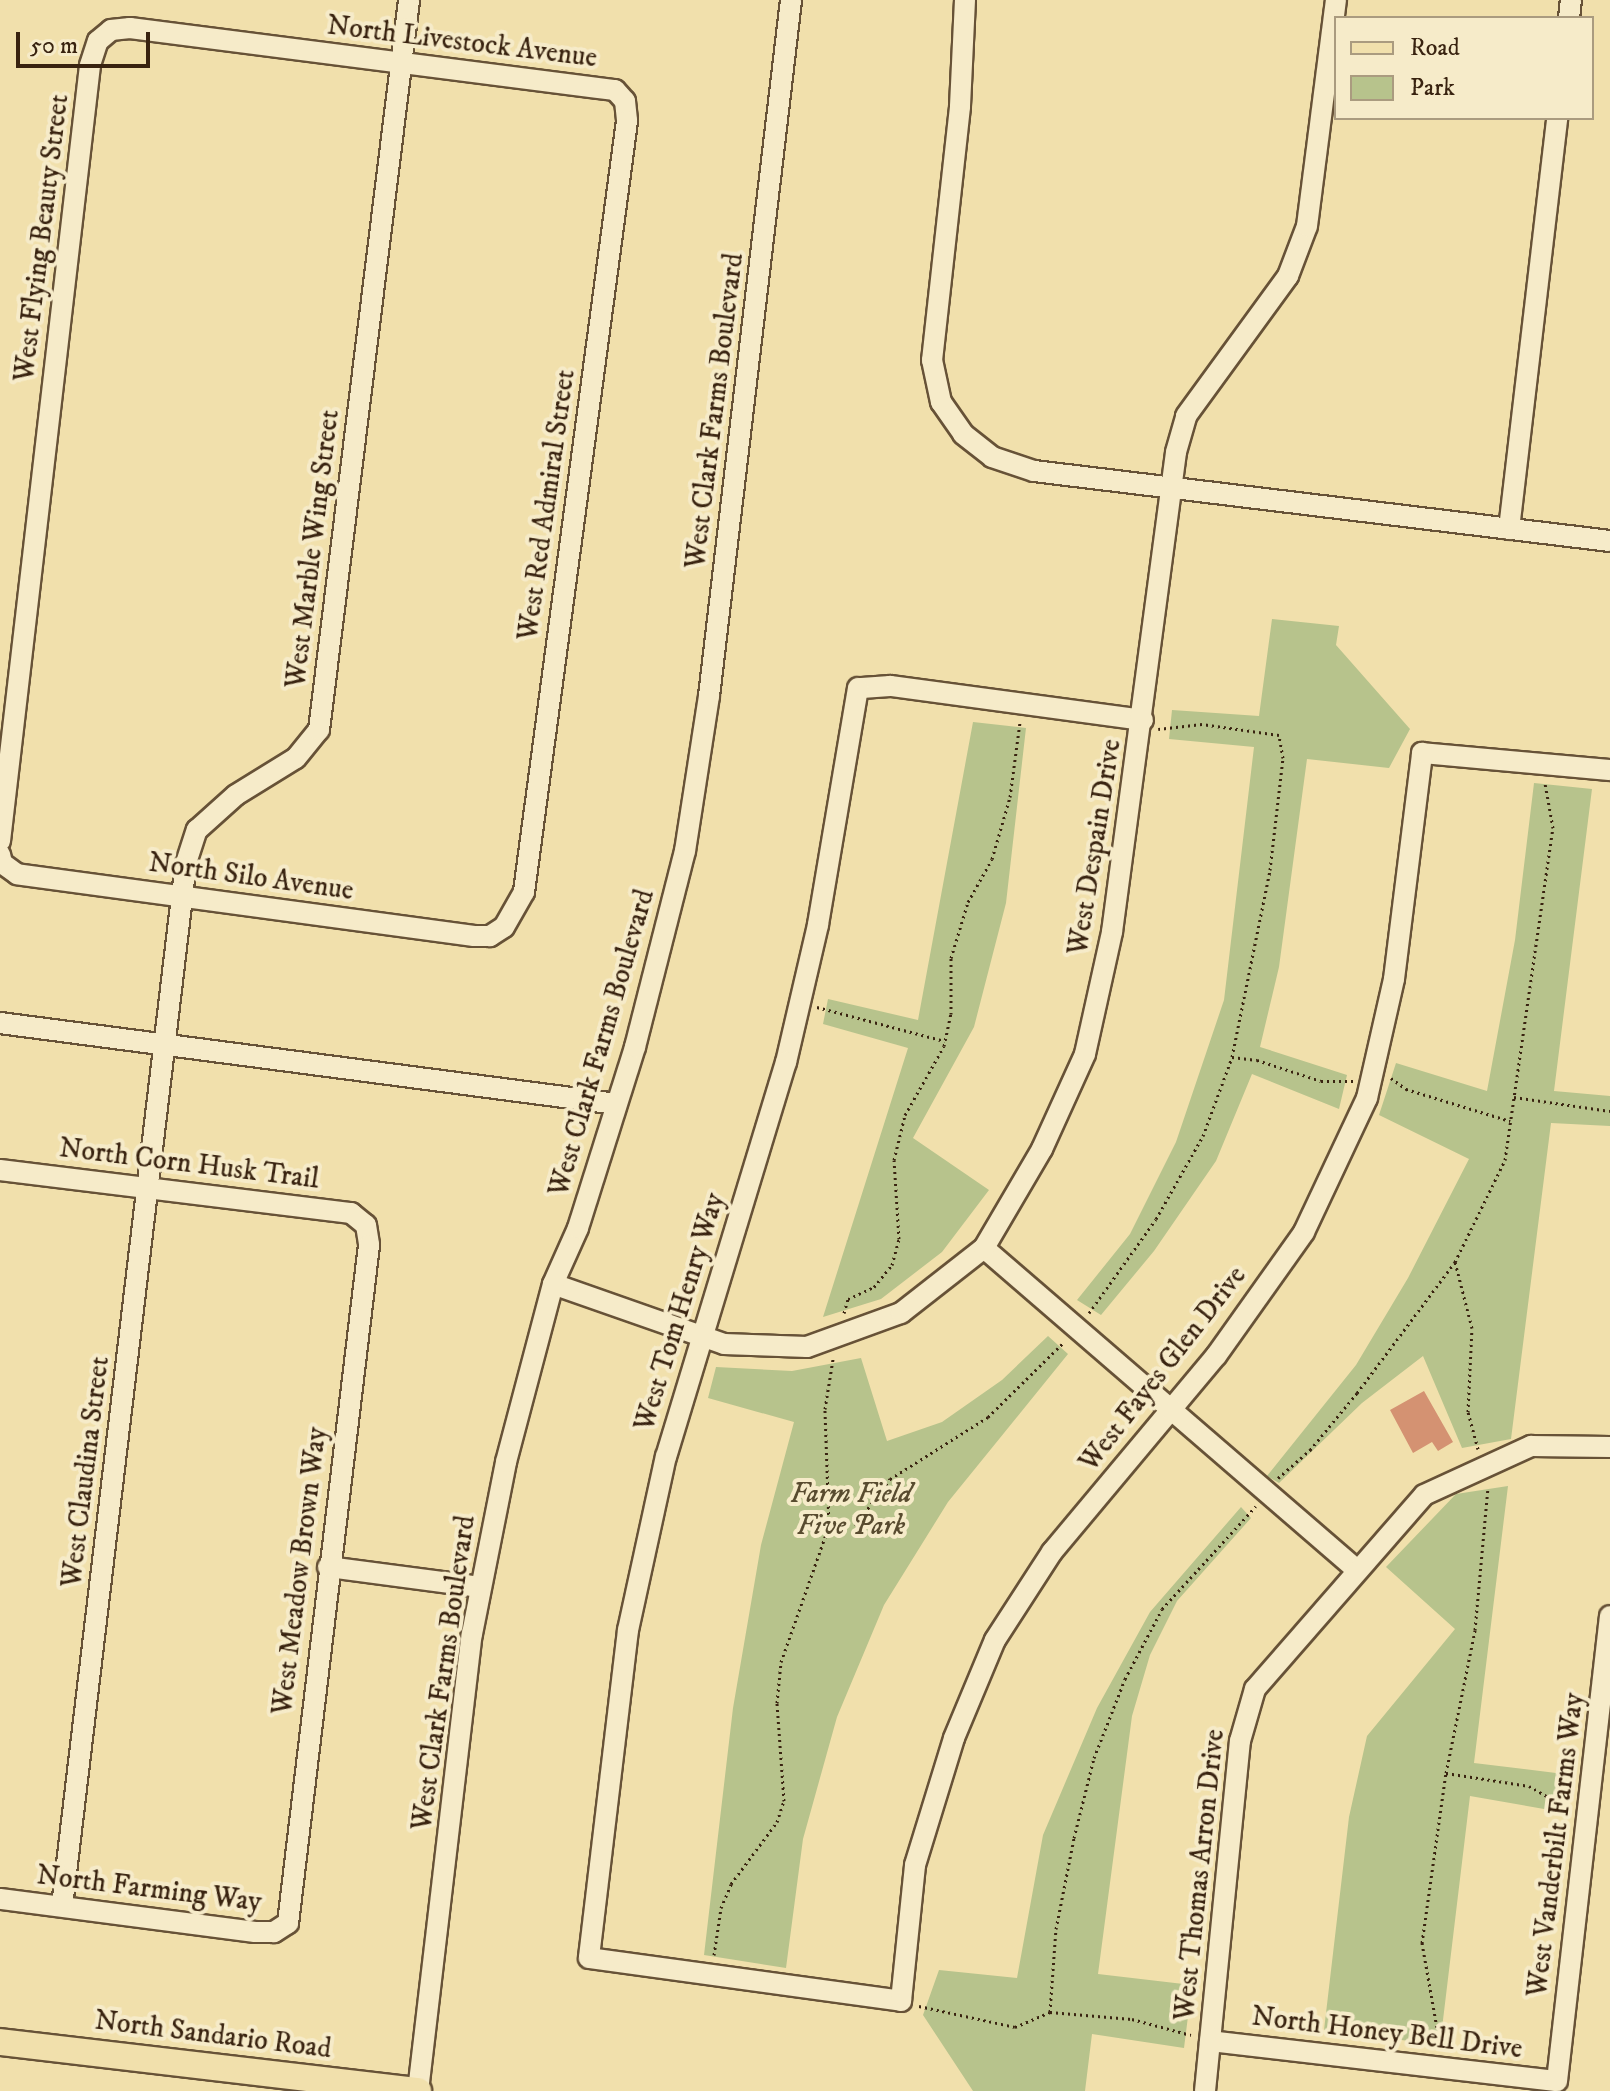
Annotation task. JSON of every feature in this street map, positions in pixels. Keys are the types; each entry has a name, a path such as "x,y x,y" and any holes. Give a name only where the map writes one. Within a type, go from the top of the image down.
{"main road":[{"name":"North Sandario Road","path":"0,2042 418,2091"}],"street":[{"name":"West Marble Wing Street","path":"162,1044 182,896 197,830 236,795 296,758 319,730 409,0"},
{"name":"West Clark Farms Boulevard","path":"418,2091 480,1587 528,1369 553,1284 578,1228 617,1104 685,851 709,696 791,0"},
{"path":"965,0 960,107 932,360 941,402 963,434 992,457 1034,471 1610,541"},
{"name":"West Despain Drive","path":"553,1284 724,1344 807,1347 901,1313 984,1248 1042,1149 1085,1054 1112,932 1143,726 1172,487 1186,416 1288,276 1307,226 1336,0"},
{"name":"North Livestock Avenue","path":"111,30 130,28 615,90"},
{"name":"West Flying Beauty Street","path":"0,841 90,65 98,41 111,30"},
{"name":"West Red Admiral Street","path":"504,927 524,892 627,121 625,101 615,90"},
{"path":"1509,529 1557,120"},
{"name":"West Tom Henry Way","path":"901,2001 589,1958 628,1630 666,1456 800,1002 858,688 890,686 1143,726"},
{"name":"West Fayes Glen Drive","path":"901,2001 915,1865 954,1738 995,1640 1052,1552 1216,1356 1304,1232 1367,1098 1394,979 1422,753 1542,763"},
{"path":"1542,763 1610,770"},
{"name":"North Silo Avenue","path":"0,854 2,863 17,874 474,936 490,936 504,927"},
{"path":"0,1023 617,1104"},
{"name":"West Claudina Street","path":"62,1906 148,1186 162,1044"},
{"name":"North Corn Husk Trail","path":"0,1170 351,1213 366,1225"},
{"name":"West Meadow Brown Way","path":"288,1923 328,1567 369,1245 366,1225"},
{"path":"984,1248 1356,1569"},
{"name":"West Thomas Arron Drive","path":"1205,2091 1240,1741 1255,1689 1356,1569 1424,1495 1531,1446 1610,1447"},
{"path":"328,1567 480,1587"},
{"name":"West Vanderbilt Farms Way","path":"1557,2081 1610,1616"},
{"name":"North Farming Way","path":"0,1899 255,1932 274,1932 288,1923"},
{"name":"North Honey Bell Drive","path":"1210,2041 1557,2081"}],"path":[{"path":"829,1526 857,1523 890,1479 988,1417 1077,1329 1156,1219 1203,1136 1232,1057 1270,870 1283,758 1279,735 1202,724 1143,726"},
{"path":"1050,2012 1056,1929 1094,1758 1125,1679 1162,1609 1221,1539 1268,1494 1401,1339 1455,1262 1505,1160 1553,828 1542,763"},
{"path":"800,1002 945,1041"},
{"path":"1232,1057 1257,1060 1321,1081 1358,1081 1374,1066 1406,1089 1510,1121"},
{"path":"1514,1097 1610,1111"},
{"path":"1440,2045 1422,1943 1446,1773 1475,1630 1488,1489 1468,1412 1472,1328 1455,1262"},
{"path":"1446,1773 1529,1786 1587,1819"},
{"path":"901,2001 1015,2027 1050,2012 1132,2019 1210,2041"}],"green space":[{"path":"1272,619 1339,626 1336,645 1410,729 1389,768 1307,759 1279,967 1260,1047 1347,1075 1339,1109 1252,1074 1216,1161 1154,1251 1101,1315 1077,1300 1130,1234 1176,1142 1224,1000 1254,747 1169,739 1172,710 1259,716"},
{"path":"973,722 1026,728 1006,903 974,1027 913,1138 989,1190 942,1252 881,1299 823,1317 908,1048 823,1024 828,999 918,1020"},
{"path":"1534,783 1592,789 1554,1091 1610,1096 1610,1126 1551,1123 1511,1439 1462,1448 1423,1356 1362,1403 1279,1483 1267,1476 1356,1365 1408,1278 1469,1159 1379,1115 1396,1063 1487,1091 1515,940"},
{"name":"Farm Field Five Park","path":"1048,1336 1068,1354 948,1502 884,1605 837,1717 803,1839 786,1968 704,1955 733,1708 761,1545 794,1422 708,1398 716,1367 792,1371 861,1358 887,1441 942,1422 1002,1380"},
{"path":"1508,1486 1474,1763 1572,1775 1567,1813 1470,1796 1440,2045 1324,2030 1349,1817 1367,1736 1455,1629 1386,1567 1456,1494"},
{"path":"1241,1507 1251,1518 1177,1601 1150,1655 1132,1716 1098,1974 1192,1985 1184,2048 1092,2034 1085,2091 973,2091 923,2015 939,1970 1017,1978 1043,1835 1097,1708 1150,1612"}],"building":[{"path":"1424,1391 1453,1442 1438,1451 1432,1442 1413,1453 1390,1410"}]}
